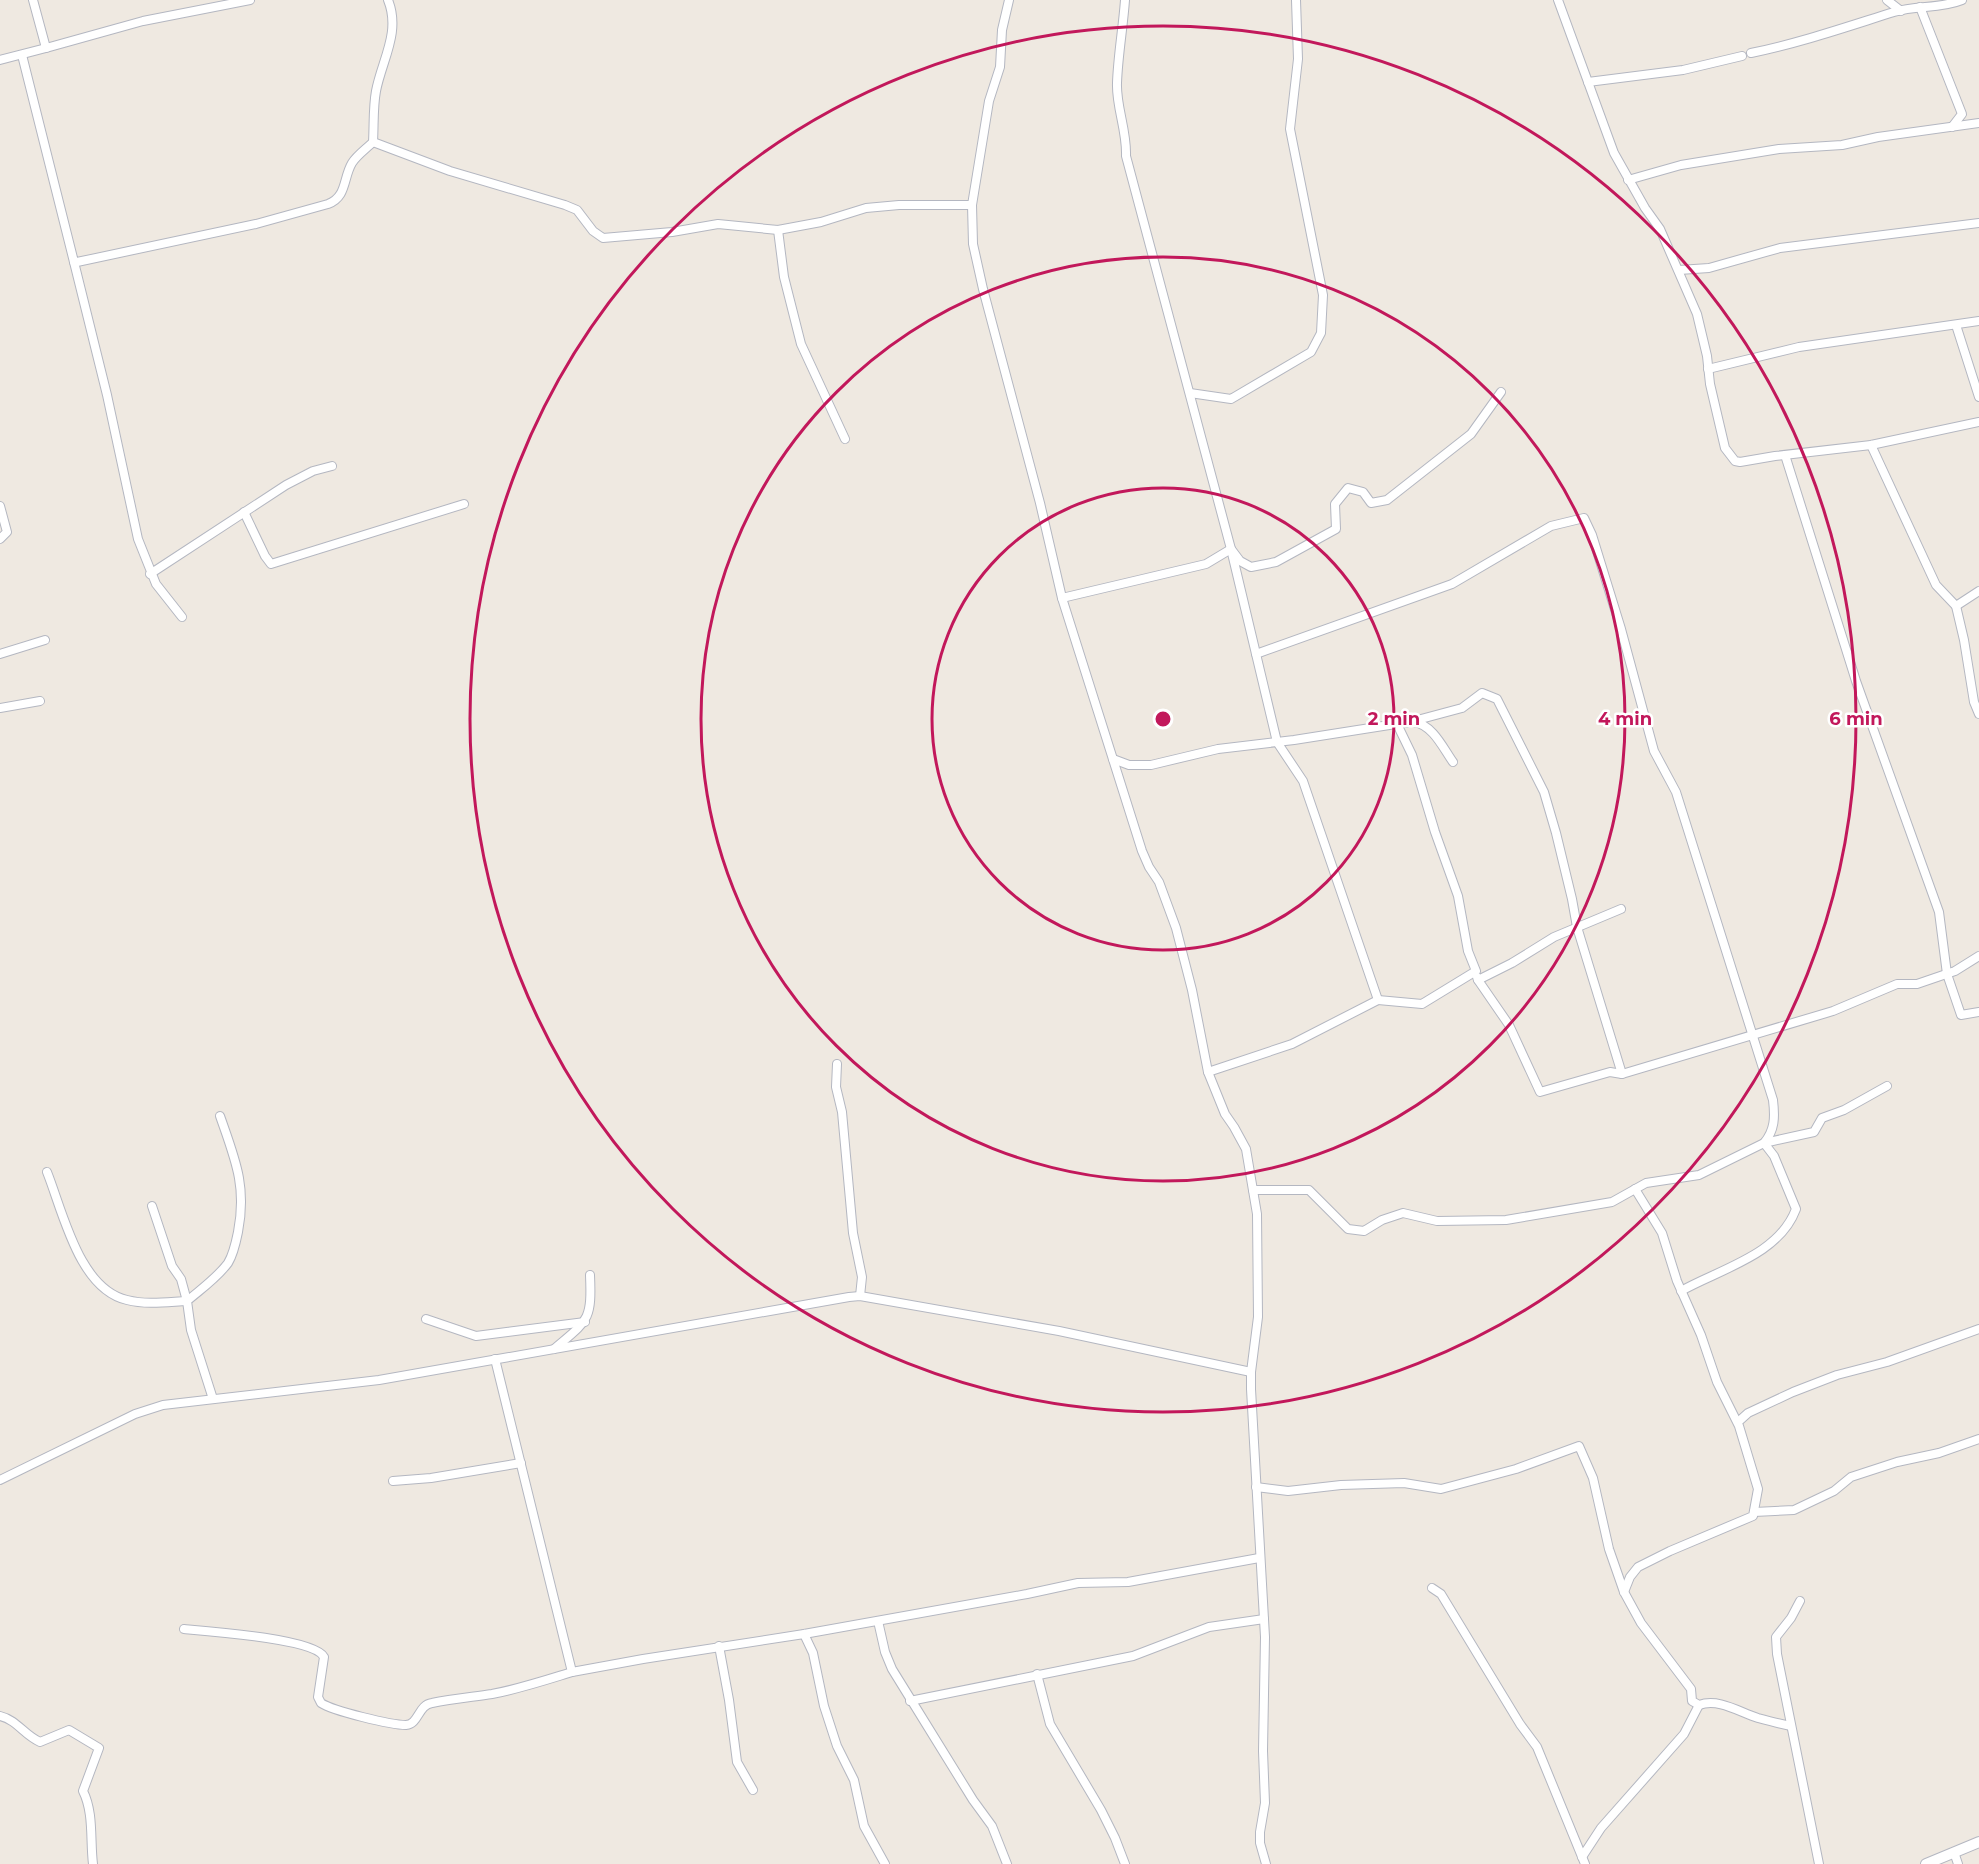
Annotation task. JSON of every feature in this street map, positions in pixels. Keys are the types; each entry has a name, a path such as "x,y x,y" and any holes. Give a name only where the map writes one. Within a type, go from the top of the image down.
{"street":[{"path":"33,0 46,48"},
{"path":"0,60 22,56 143,21 250,0"},
{"path":"74,262 256,224 338,199 345,186 349,168 373,142 376,91 391,43 391,10 388,0"},
{"path":"1009,0 1002,30 1000,67 989,101 972,205 973,244 1040,503 1062,598 1142,851 1159,882 1176,928 1192,990 1208,1072 1225,1114 1246,1149 1257,1214 1258,1317 1251,1372 1259,1558 1264,1618 1265,1803 1260,1843 1266,1864"},
{"path":"1125,0 1116,85 1126,139 1126,156 1231,549 1277,742 1303,781 1378,1000"},
{"path":"1190,393 1231,399 1311,352 1321,333 1323,295 1290,129 1298,59 1296,0"},
{"path":"1558,0 1614,153 1628,180 1660,229 1679,270 1702,332 1721,431 1729,455 1740,462 1871,445 1979,422"},
{"path":"1887,0 1901,11"},
{"path":"1751,53 1785,46 1901,11 1950,5 1962,0"},
{"path":"1920,7 1962,114 1952,127"},
{"path":"22,56 107,395 138,539 150,574 165,598 182,617"},
{"path":"1588,82 1683,70 1742,57"},
{"path":"1628,180 1681,165 1779,148 1842,145 1878,137 1979,123"},
{"path":"373,142 450,171 566,205 577,210 593,231 603,238 672,232 718,224 778,230 821,222 866,207 972,205"},
{"path":"1679,270 1709,268 1780,249 1979,223"},
{"path":"778,230 784,277 801,344 845,439"},
{"path":"1708,369 1799,347 1979,321"},
{"path":"1956,326 1979,397"},
{"path":"1231,549 1240,561 1251,567 1270,564 1336,529 1335,504 1348,488 1363,492 1371,503 1387,500 1471,434 1502,392"},
{"path":"1871,445 1936,585 1956,606 1974,702 1979,714"},
{"path":"1785,455 1856,681 1939,912 1947,974 1961,1015 1979,1012"},
{"path":"150,574 300,477 332,466"},
{"path":"244,512 271,564 464,504"},
{"path":"0,506 7,532 0,539"},
{"path":"1256,654 1452,584 1551,526 1584,518 1592,535 1621,630 1654,751 1676,792 1774,1108 1775,1116 1771,1134 1764,1143"},
{"path":"1062,598 1206,564 1231,549"},
{"path":"1956,606 1979,591"},
{"path":"0,654 45,640"},
{"path":"1113,759 1129,765 1151,765 1218,749 1401,723 1462,708 1482,693 1497,699 1544,792 1556,833 1577,927 1622,1074"},
{"path":"0,708 40,701"},
{"path":"1401,723 1435,832 1458,896 1468,951 1477,975 1509,1025 1540,1092 1610,1072 1622,1074 1833,1011 1897,984 1917,984 1947,974 1979,956"},
{"path":"1401,723 1423,724 1453,762"},
{"path":"1119,777 1129,765"},
{"path":"1208,1072 1292,1044 1378,1000 1422,1004 1477,975 1512,963 1554,937 1621,909"},
{"path":"837,1064 836,1087 842,1112 853,1233 862,1277 860,1296"},
{"path":"1253,1190 1309,1190 1348,1229 1364,1231 1382,1220 1403,1213 1437,1221 1506,1220 1612,1202 1646,1183 1699,1175 1764,1143 1814,1132 1822,1118 1844,1110 1887,1086"},
{"path":"47,1172 74,1247 92,1277 104,1289 125,1300 154,1304 187,1300 229,1262 240,1220 242,1188 238,1168 220,1116"},
{"path":"1682,1291 1699,1281 1725,1271 1764,1248 1791,1222 1796,1209 1774,1156 1764,1143"},
{"path":"1624,1592 1630,1577 1638,1567 1754,1516 1758,1489 1737,1422 1717,1382 1662,1233 1635,1189"},
{"path":"152,1206 172,1266 181,1279 187,1300 191,1330 213,1399"},
{"path":"554,1349 585,1322 591,1303 590,1275"},
{"path":"0,1480 135,1414 163,1405 379,1380 835,1298 860,1296 1059,1331 1251,1372"},
{"path":"426,1319 476,1336 585,1322"},
{"path":"1737,1422 1748,1413 1837,1375 1887,1362 1979,1329"},
{"path":"495,1359 572,1672"},
{"path":"1754,1512 1794,1510 1834,1491 1851,1477 1897,1462 1939,1453 1979,1438"},
{"path":"1256,1487 1288,1491 1341,1485 1404,1484 1441,1489 1516,1469 1579,1446 1593,1478 1610,1549 1624,1592 1641,1623 1691,1689 1692,1701 1699,1705 1706,1703 1730,1707 1757,1718 1791,1726"},
{"path":"393,1481 431,1478 521,1463"},
{"path":"184,1629 295,1643 319,1651 324,1657 318,1697 321,1703 335,1710 408,1725 414,1722 419,1711 429,1703 494,1694 572,1672 878,1621 1078,1583 1128,1582 1259,1558"},
{"path":"1432,1588 1440,1594 1520,1724 1537,1747 1584,1861"},
{"path":"1800,1601 1791,1618 1776,1637 1777,1654 1819,1864"},
{"path":"910,1701 1132,1656 1209,1627 1264,1618"},
{"path":"878,1621 888,1662 972,1800 992,1826 1007,1864"},
{"path":"804,1634 813,1653 822,1698 837,1746 854,1780 864,1826 885,1864"},
{"path":"719,1646 737,1761 753,1790"},
{"path":"1037,1674 1050,1724 1101,1810 1125,1864"},
{"path":"1584,1861 1600,1828 1684,1734 1699,1705"},
{"path":"0,1716 10,1719 31,1738 40,1742 69,1730 99,1748 83,1791 90,1814 93,1864"},
{"path":"1926,1864 1979,1842"},
{"path":"1954,1851 1958,1864"}]}
